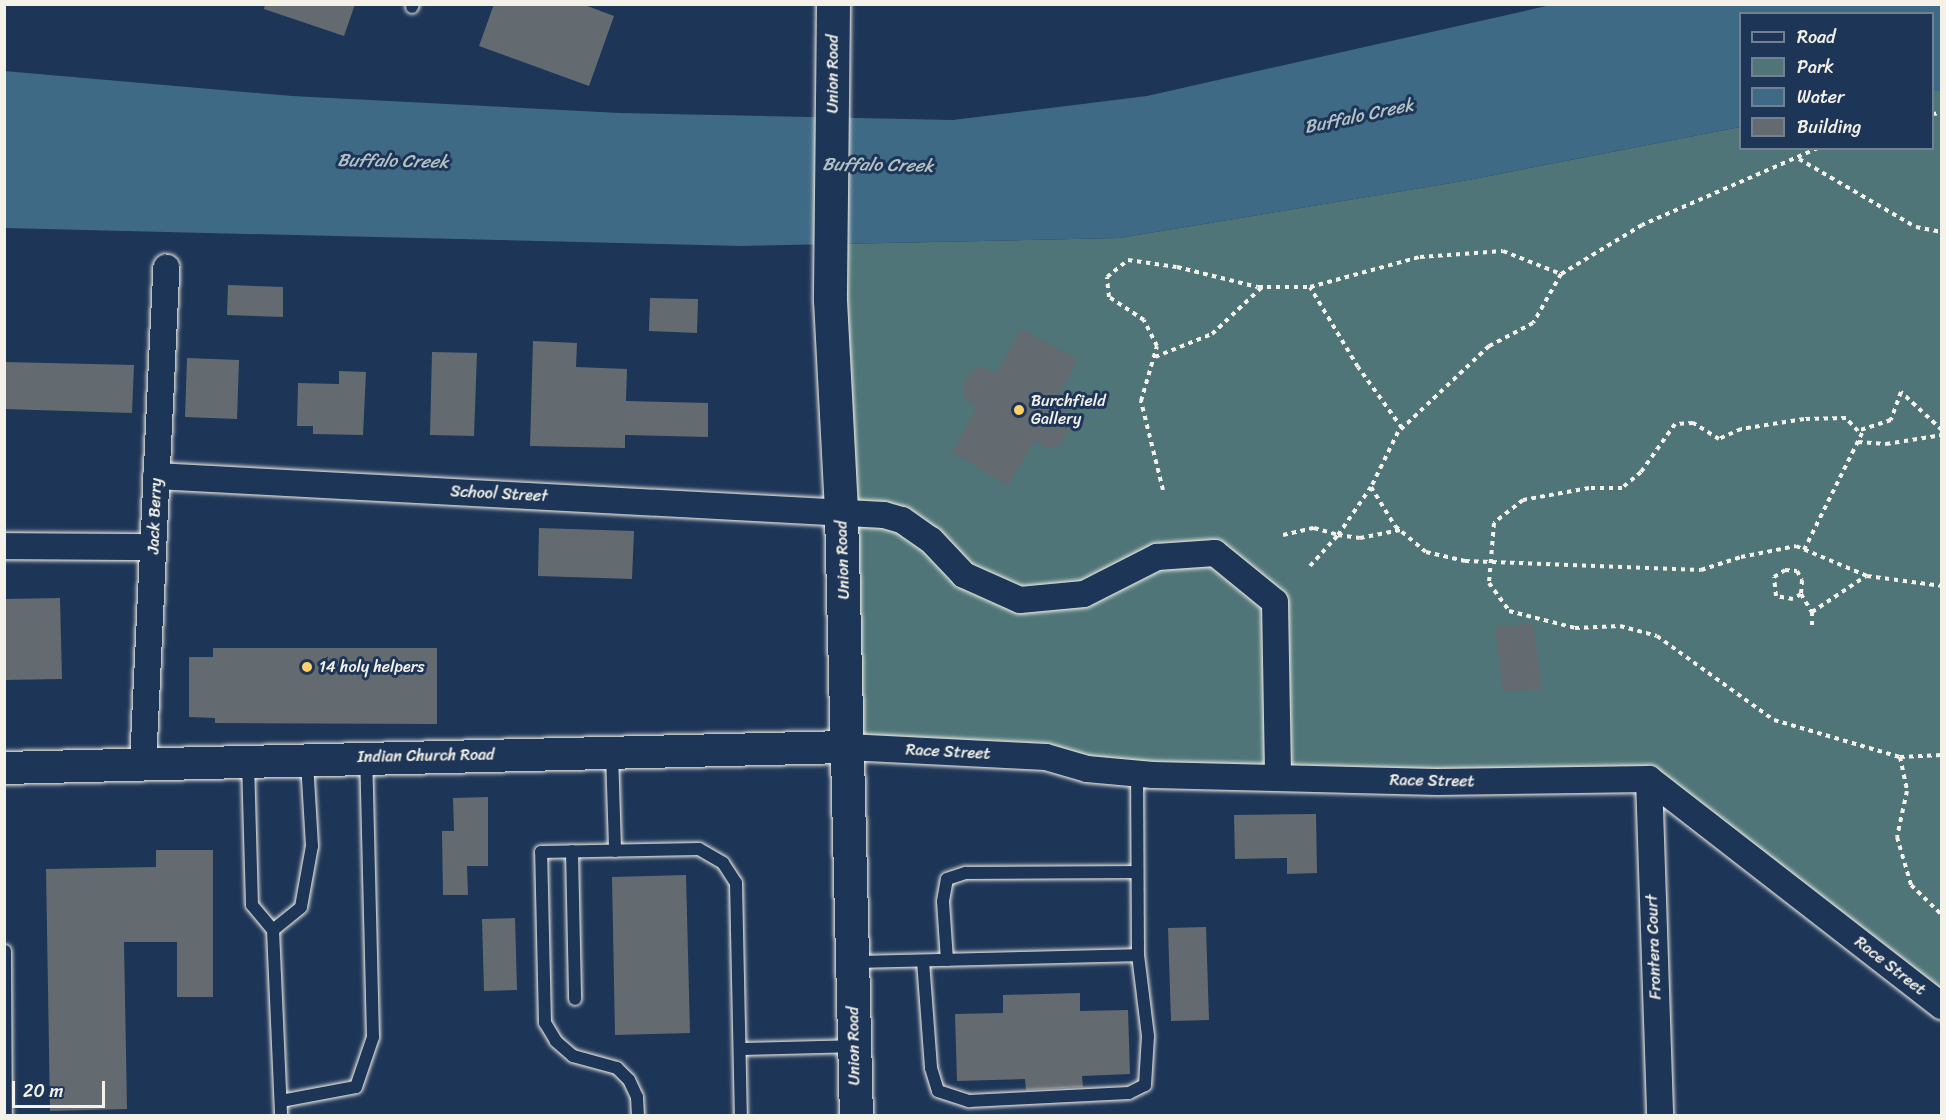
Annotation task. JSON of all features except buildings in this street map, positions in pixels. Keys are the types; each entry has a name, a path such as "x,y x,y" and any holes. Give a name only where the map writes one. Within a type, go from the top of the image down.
{"main road":[{"name":"Union Road","path":"833,4 830,300 842,513 855,1116"}],"street":[{"name":"Jack Berry","path":"143,764 166,268"},
{"name":"School Street","path":"156,476 842,513 902,520 931,540 964,575 1020,600 1084,594 1157,556 1215,554 1275,602 1278,778"},
{"path":"4,546 153,547"},
{"name":"Indian Church Road","path":"4,768 366,757 847,747"},
{"name":"Race Street","path":"847,747 1046,757 1087,769 1137,774 1278,778 1649,779 1941,1006"},
{"name":"Frontera Court","path":"1649,779 1659,1116"}],"lane":[{"path":"612,752 615,851"},
{"path":"281,1101 356,1087 373,1037 366,757"},
{"path":"273,930 301,907 312,846 306,759"},
{"path":"248,761 252,905 273,930 281,1116"},
{"path":"923,961 931,1068 938,1091 969,1101 1129,1093 1144,1085 1148,1036 1138,955 1137,774"},
{"path":"638,1116 637,1097 629,1080 617,1068 573,1056 556,1041 545,1023 541,852 699,849 723,863 736,883 741,1116"},
{"path":"572,851 575,999"},
{"path":"947,960 944,901 947,879 966,873 1137,872"},
{"path":"5,951 6,1116"},
{"path":"852,962 1138,955"},
{"path":"740,1049 854,1046"}],"path":[{"path":"1310,566 1338,536 1371,487 1402,428 1489,346 1533,323 1561,274 1642,225 1718,189 1799,159 1815,150"},
{"path":"1799,159 1916,227 1941,232"},
{"path":"1163,490 1141,401 1157,346 1144,320 1109,297 1107,277 1128,260 1177,267 1262,287 1310,287 1420,257 1503,251 1561,274"},
{"path":"1155,358 1212,334 1262,287"},
{"path":"1310,287 1358,367 1402,428"},
{"path":"1941,430 1901,392 1891,420 1858,431 1846,418 1804,419 1741,429 1719,439 1693,423 1675,424 1641,472 1622,488 1589,488 1523,500 1494,523 1489,583 1509,612 1575,628 1620,626 1657,636 1774,720 1900,757 1941,755"},
{"path":"1804,550 1864,429"},
{"path":"1858,442 1886,444 1941,435"},
{"path":"1371,487 1400,530 1426,552 1491,563 1701,570 1741,556 1796,546 1867,576 1941,586"},
{"path":"1283,535 1314,528 1338,536 1360,538 1400,530"},
{"path":"1801,594 1793,599 1776,596 1774,577 1785,570 1797,571 1802,580 1801,594 1812,612 1812,629"},
{"path":"1812,612 1867,576"},
{"path":"1900,757 1907,791 1897,837 1911,885 1941,915"}],"green space":[{"path":"1934,91 1941,91 1941,1006 1649,779 1437,782 847,747 838,244 1119,238 1463,181 1739,127 1739,150 1934,150"}],"water":[{"name":"Buffalo Creek","path":"1551,5 1942,5 1941,91 1934,91 1934,12 1739,12 1739,127 1463,181 1119,238 742,246 5,228 4,71 292,96 620,113 953,120 1147,96"}],"place":[{"name":"Burchfield Gallery","path":"1019,410"},
{"name":"14 holy helpers","path":"307,667"}]}
